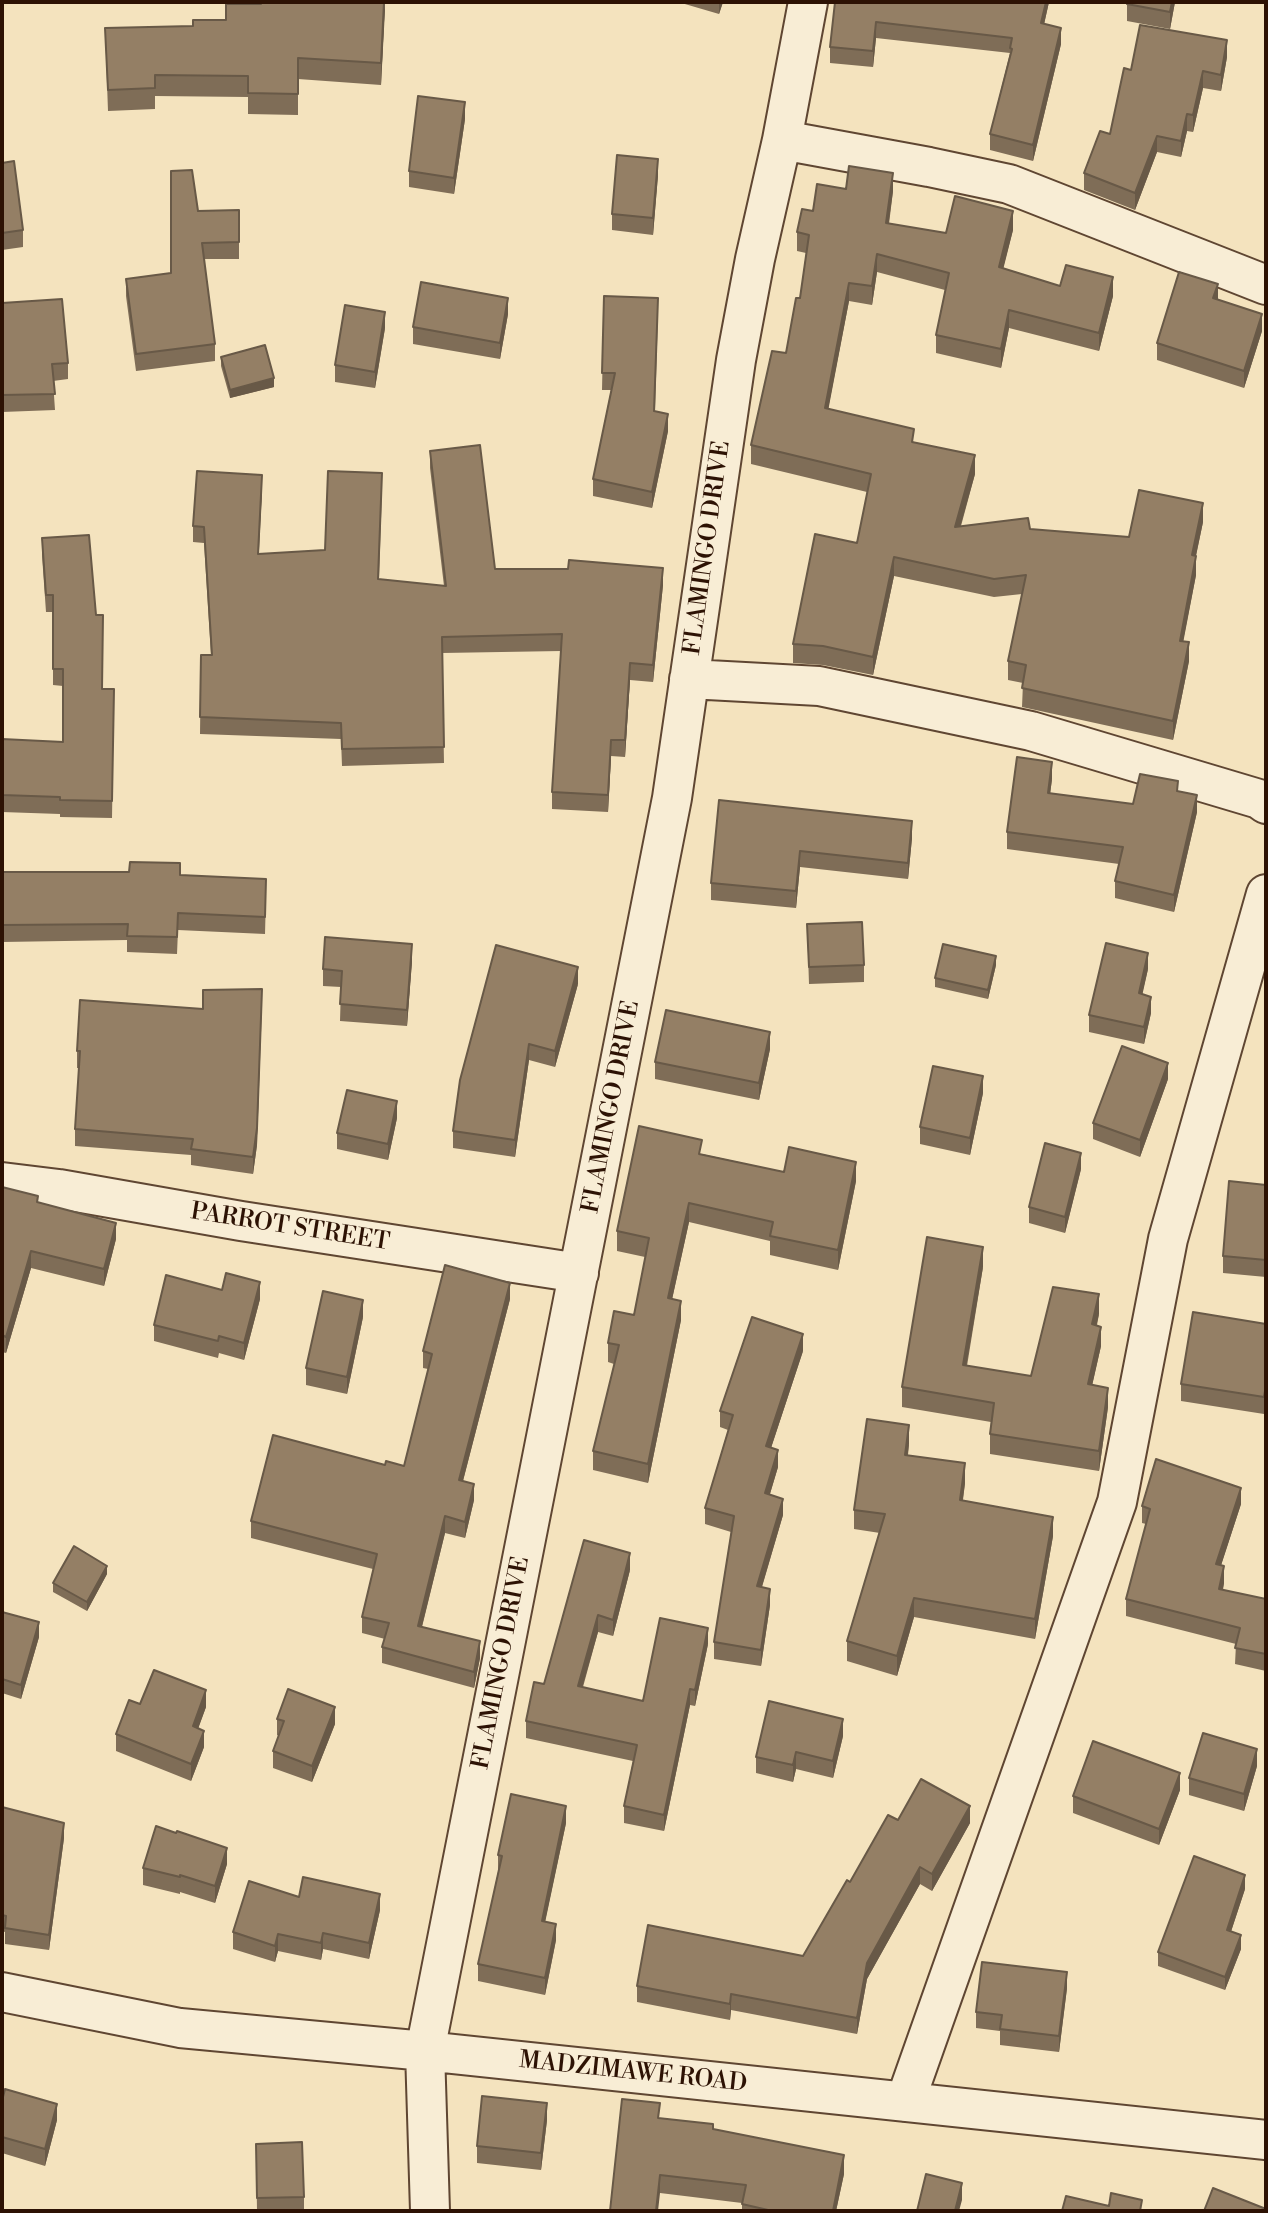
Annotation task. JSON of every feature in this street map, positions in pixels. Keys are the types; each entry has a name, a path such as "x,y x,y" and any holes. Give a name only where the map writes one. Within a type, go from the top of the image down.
{"street":[{"name":"FLAMINGO DRIVE","path":"430,2211 425,2051 672,798 736,360 808,2"},
{"path":"782,140 1009,184 1266,285"},
{"path":"689,679 819,686 1031,731 1259,799 1266,804"},
{"path":"905,2102 1117,1502 1168,1238 1266,894"},
{"name":"PARROT STREET","path":"2,1182 579,1273"},
{"name":"MADZIMAWE ROAD","path":"2,1992 180,2028 425,2051 1266,2140"}],"building":[{"path":"384,2 381,63 298,58 298,94 248,93 248,76 155,75 155,88 108,90 105,28 193,26 193,20 226,20 226,4"},
{"path":"835,2 1046,2 1041,23 1061,28 1033,145 990,134 1012,49 1012,38 876,22 873,51 830,47"},
{"path":"1127,2 1172,2 1170,12"},
{"path":"1140,25 1227,40 1221,75 1203,71 1193,115 1187,114 1181,141 1157,136 1135,193 1084,173 1100,131 1110,134 1124,68 1131,70"},
{"path":"418,96 465,102 454,178 409,171"},
{"path":"617,155 658,159 653,218 612,214"},
{"path":"14,161 23,230 2,233 2,163"},
{"path":"849,166 893,173 886,223 946,233 955,196 1013,211 999,267 1060,286 1066,265 1113,277 1099,333 1009,310 1001,349 936,335 949,273 877,254 872,286 849,283 825,408 914,429 912,442 975,455 955,527 1028,518 1030,529 1129,537 1139,490 1203,503 1192,555 1196,556 1180,641 1189,642 1173,721 1022,688 1026,665 1008,661 1026,575 994,579 894,557 873,657 823,646 793,644 815,534 857,543 871,474 751,445 772,351 786,353 796,298 800,298 809,235 797,232 802,209 813,211 817,184 846,189"},
{"path":"192,170 198,211 239,210 239,242 202,243 215,344 136,354 126,279 171,273 171,171"},
{"path":"1179,272 1218,284 1213,298 1262,314 1244,371 1157,343"},
{"path":"421,282 508,298 500,343 413,327"},
{"path":"604,296 658,298 654,411 668,414 652,492 593,479 615,373 602,373"},
{"path":"62,299 68,363 52,364 55,394 2,395 2,303"},
{"path":"345,305 385,312 375,372 335,365"},
{"path":"265,345 274,378 230,390 221,357"},
{"path":"480,445 495,569 568,569 569,560 663,568 653,665 630,663 625,740 611,740 608,795 552,792 562,634 442,637 444,747 342,749 341,723 200,717 201,655 212,655 204,527 193,526 197,471 262,475 258,554 325,550 328,471 382,473 378,579 446,586 430,451"},
{"path":"89,535 96,615 103,615 102,689 114,689 112,801 2,795 2,739 63,742 63,669 53,669 53,595 46,595 42,538"},
{"path":"1017,757 1052,762 1048,793 1133,804 1140,774 1178,781 1177,791 1197,795 1174,895 1115,881 1123,847 1007,832"},
{"path":"719,800 912,821 908,863 800,851 796,891 711,883"},
{"path":"130,862 180,863 180,875 266,879 265,917 178,913 177,937 127,936 128,924 2,925 2,869 3,872 129,872"},
{"path":"862,922 864,965 809,967 807,924"},
{"path":"325,937 412,944 407,1010 340,1004 342,971 323,969"},
{"path":"1106,943 1148,953 1139,993 1151,997 1144,1027 1089,1015"},
{"path":"943,944 996,956 988,990 935,978"},
{"path":"496,945 578,967 555,1051 529,1044 515,1140 453,1131 460,1080"},
{"path":"262,989 257,1128 253,1157 191,1149 193,1139 75,1129 80,1000 203,1009 203,990"},
{"path":"666,1010 770,1032 759,1083 655,1062"},
{"path":"1122,1046 1168,1063 1140,1140 1093,1123"},
{"path":"933,1066 983,1076 970,1138 920,1127"},
{"path":"347,1090 397,1101 388,1144 337,1133"},
{"path":"639,1126 702,1140 699,1154 784,1172 789,1147 856,1162 838,1250 770,1236 773,1222 689,1203 668,1298 681,1301 648,1464 593,1451 619,1345 608,1343 614,1311 634,1315 649,1238 617,1231"},
{"path":"1045,1143 1081,1153 1065,1217 1029,1207"},
{"path":"1229,1181 1266,1185 1266,1260 1223,1256"},
{"path":"2,1187 38,1196 37,1202 116,1223 104,1269 31,1251 6,1337 2,1335"},
{"path":"927,1237 983,1247 963,1365 1031,1376 1053,1287 1099,1294 1092,1324 1101,1327 1088,1384 1108,1388 1099,1451 990,1434 994,1403 902,1387"},
{"path":"445,1265 510,1283 459,1480 474,1484 465,1522 445,1516 418,1626 480,1641 474,1672 382,1647 389,1623 362,1617 377,1554 251,1521 273,1435 385,1465 386,1461 404,1466 432,1354 423,1351"},
{"path":"226,1273 260,1282 244,1343 219,1336 218,1341 154,1325 166,1275 222,1290"},
{"path":"323,1291 363,1300 347,1377 306,1368"},
{"path":"1193,1312 1266,1324 1264,1397 1181,1384"},
{"path":"752,1317 803,1334 766,1446 778,1450 765,1493 783,1499 757,1586 770,1589 761,1650 714,1642 734,1516 705,1508 733,1415 720,1411"},
{"path":"867,1419 909,1425 905,1455 965,1463 960,1500 1053,1517 1035,1619 914,1598 897,1656 847,1641 885,1514 854,1510"},
{"path":"1156,1459 1241,1488 1216,1564 1224,1566 1219,1589 1266,1599 1266,1654 1235,1648 1240,1628 1126,1599 1150,1509 1142,1506"},
{"path":"584,1540 630,1553 613,1620 598,1615 578,1686 643,1701 660,1618 708,1628 695,1690 690,1689 664,1815 624,1806 637,1745 526,1721 534,1682 544,1684"},
{"path":"74,1546 107,1566 87,1602 53,1583"},
{"path":"2,1612 39,1622 21,1685 2,1679"},
{"path":"154,1670 206,1690 193,1726 204,1731 191,1764 116,1734 129,1700 140,1704"},
{"path":"288,1689 335,1707 312,1766 273,1751 284,1721 277,1719"},
{"path":"769,1701 843,1719 833,1761 796,1752 793,1765 756,1757"},
{"path":"1203,1733 1257,1749 1244,1794 1189,1778"},
{"path":"1093,1741 1180,1773 1159,1829 1073,1796"},
{"path":"921,1779 970,1806 932,1874 920,1867 867,1963 857,2018 731,1994 730,2004 637,1986 648,1925 803,1956 888,1815 898,1820"},
{"path":"511,1794 566,1806 542,1921 556,1924 545,1978 478,1964 502,1856 498,1855"},
{"path":"2,1807 64,1823 49,1935 5,1928 6,1916 2,1915"},
{"path":"156,1826 227,1848 215,1886 180,1875 143,1868"},
{"path":"1194,1856 1245,1875 1227,1930 1241,1935 1225,1977 1158,1952"},
{"path":"303,1877 380,1894 369,1943 323,1933 321,1943 278,1934 275,1946 233,1932 249,1881 299,1897"},
{"path":"982,1962 1067,1972 1059,2036 1000,2029 1002,2015 976,2012"},
{"path":"5,2089 57,2104 45,2149 2,2137 2,2101"},
{"path":"482,2096 547,2103 541,2153 477,2146"},
{"path":"622,2099 660,2103 658,2118 713,2124 713,2129 844,2155 833,2211 767,2211 742,2204 746,2185 660,2175 656,2211 610,2211"},
{"path":"302,2142 304,2197 257,2198 256,2144"},
{"path":"926,2174 962,2183 955,2211 917,2211"},
{"path":"1213,2188 1266,2209 1266,2211 1204,2211"},
{"path":"1111,2193 1142,2200 1140,2211 1062,2211 1066,2196 1109,2206"}]}
